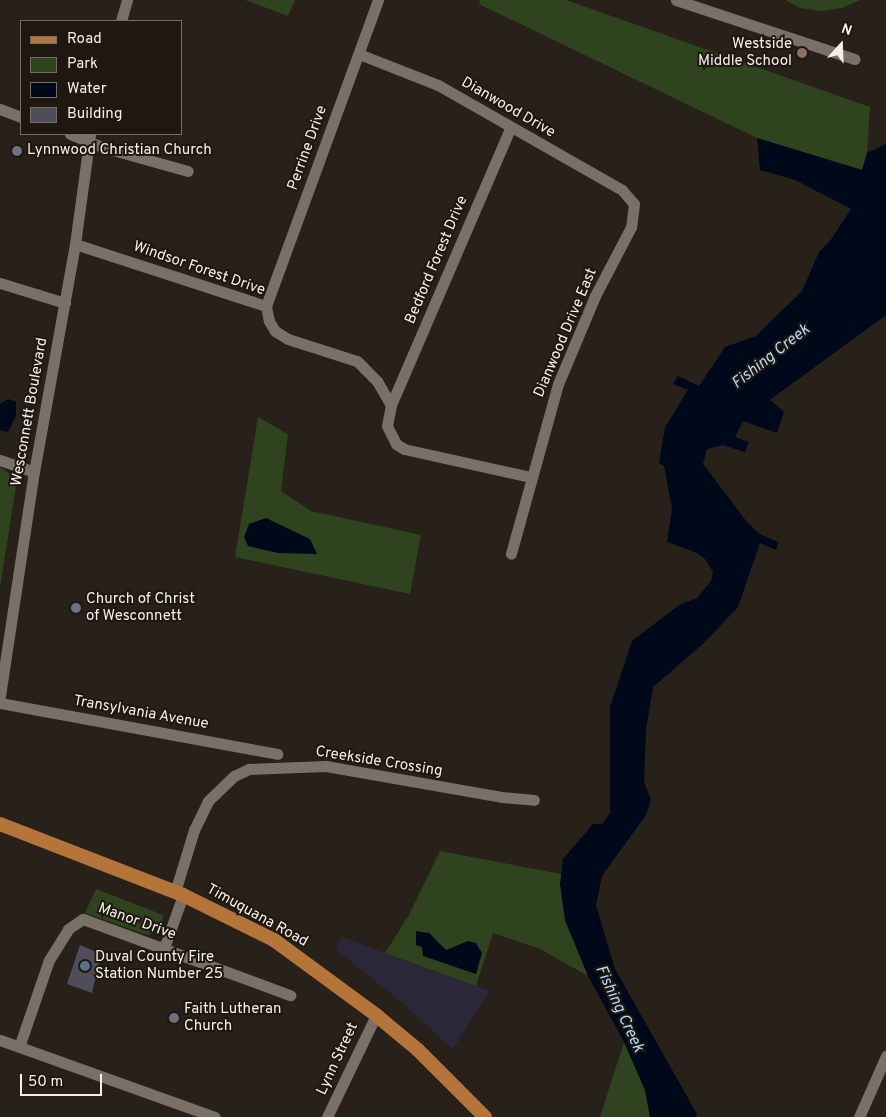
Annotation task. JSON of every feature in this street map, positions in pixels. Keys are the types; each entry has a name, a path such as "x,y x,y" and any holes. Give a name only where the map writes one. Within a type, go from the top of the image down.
{"main road":[{"name":"Timuquana Road","path":"0,824 179,893 274,940 313,965 376,1014 418,1050 484,1117"}],"street":[{"path":"121,20 127,0"},
{"name":"Perrine Drive","path":"266,306 378,0"},
{"path":"676,0 854,59"},
{"name":"Dianwood Drive","path":"359,54 438,85 622,190 634,204"},
{"path":"0,109 20,116"},
{"name":"Bedford Forest Drive","path":"391,405 511,127"},
{"path":"76,135 89,137 102,148 188,171"},
{"name":"Wesconnett Boulevard","path":"0,696 4,642 75,244 89,137"},
{"name":"Dianwood Drive East","path":"511,554 530,477 558,384 594,296 631,227 634,204"},
{"name":"Windsor Forest Drive","path":"75,244 266,306 269,321 275,331 288,339 357,361 377,381 391,405"},
{"path":"0,283 65,303"},
{"path":"391,405 388,432 404,449 530,477"},
{"path":"0,460 34,472"},
{"name":"Transylvania Avenue","path":"0,703 277,754"},
{"name":"Creekside Crossing","path":"164,948 194,830 208,801 234,776 249,769 326,766 501,797 534,800"},
{"name":"Manor Drive","path":"19,1047 49,960 74,922 91,921 290,995"},
{"name":"Lynn Street","path":"327,1117 376,1014"},
{"path":"0,1040 216,1117"},
{"path":"859,1117 886,1056"}],"shaded area":[{"path":"341,936 490,991 453,1049 399,1000 336,950"}],"green space":[{"path":"245,0 295,0 288,16"},
{"path":"480,0 566,0 870,107 867,153 862,170 757,138 479,4"},
{"path":"785,0 860,0 842,8 821,11 800,8"},
{"path":"258,417 288,434 281,491 311,511 421,535 410,594 235,557"},
{"path":"0,467 17,479 0,588"},
{"path":"440,851 561,874 565,920 588,976 540,949 493,933 476,986 385,953 409,915","holes":["429,933 446,950 424,956 422,946"]},
{"path":"96,889 163,915 162,924 157,932 147,935 85,913"},
{"path":"624,1042 645,1090 650,1117 600,1117"}],"water":[{"name":"Fishing Creek","path":"757,138 862,170 867,153 886,144 886,315 770,400 784,412 777,433 743,421 735,437 749,442 745,452 723,445 707,449 703,464 747,522 760,534 778,542 776,550 760,543 738,607 705,642 653,687 646,730 644,782 651,800 646,815 602,876 596,905 615,969 697,1114 696,1117 650,1117 645,1090 624,1042 588,976 565,920 560,884 563,859 593,824 602,824 610,813 610,707 632,641 679,605 697,598 711,581 713,572 706,560 697,553 667,542 672,509 664,466 659,463 665,427 688,390 673,384 678,376 699,386 725,347 756,336 802,291 819,252 830,241 851,209 795,180 760,170"},
{"path":"8,399 16,402 16,416 8,432 0,430 0,404"},
{"path":"266,518 310,539 317,554 278,553 248,546 244,537 249,524"},
{"path":"416,931 429,933 446,950 468,941 476,943 482,953 476,974 423,956 422,947 416,945"}],"building":[{"name":"Duval County Fire Station Number 25","path":"80,945 101,954 92,993 67,984"}],"place":[{"name":"Westside Middle School","path":"802,53"},
{"name":"Lynnwood Christian Church","path":"17,151"},
{"name":"Church of Christ of Wesconnett","path":"76,608"},
{"name":"Duval County Fire Station Number 25","path":"85,966"},
{"name":"Faith Lutheran Church","path":"174,1018"}]}
